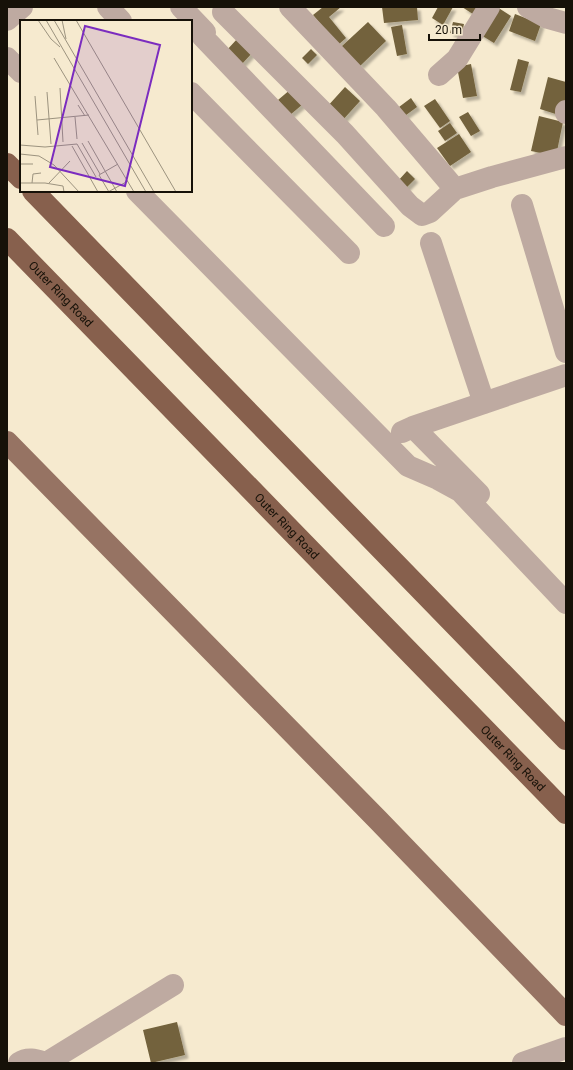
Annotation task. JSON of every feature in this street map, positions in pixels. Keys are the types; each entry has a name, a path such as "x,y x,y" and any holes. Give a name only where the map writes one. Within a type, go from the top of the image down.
{"highway":[{"path":"7,164 20,177"},
{"path":"34,192 566,739"},
{"name":"Outer Ring Road","path":"7,239 566,813"}],"main road":[{"path":"7,442 566,1015"}],"street":[{"path":"7,20 22,7"},
{"path":"108,7 120,20"},
{"path":"181,7 188,20"},
{"path":"290,7 386,108 455,189"},
{"path":"439,75 457,59 489,7"},
{"path":"528,7 548,18 559,16"},
{"path":"199,39 225,10 345,134 410,206 422,215 430,212 455,189 566,156"},
{"path":"192,27 199,39 384,226"},
{"path":"7,58 20,71"},
{"path":"192,94 349,253"},
{"path":"139,192 408,466 438,479 460,491 566,603"},
{"path":"522,205 566,352"},
{"path":"431,244 484,403"},
{"path":"382,440 413,427 566,375"},
{"path":"413,427 566,581"},
{"path":"411,467 436,451"},
{"path":"19,1063 30,1059 46,1063 173,985"},
{"path":"523,1063 566,1048"}],"building":[{"path":"323,7 341,7 329,17 346,38 338,45 313,15"},
{"path":"382,7 417,7 418,20 384,23"},
{"path":"438,7 453,7 443,25 432,18"},
{"path":"462,7 482,7 476,16"},
{"path":"497,7 511,16 494,43 476,32"},
{"path":"515,14 541,24 535,41 509,31"},
{"path":"368,22 386,41 360,66 341,47"},
{"path":"453,22 464,24 461,36 450,33"},
{"path":"402,25 407,54 397,56 391,27"},
{"path":"238,38 253,52 241,65 226,51"},
{"path":"311,49 317,55 308,64 302,58"},
{"path":"518,59 529,62 521,92 510,90"},
{"path":"471,64 477,96 463,98 457,67"},
{"path":"548,77 566,82 566,101 562,116 540,109"},
{"path":"345,87 360,101 341,122 326,108"},
{"path":"291,89 303,104 290,115 278,100"},
{"path":"411,98 417,107 402,118 395,110"},
{"path":"435,99 450,121 440,128 424,106"},
{"path":"468,112 480,131 471,136 459,117"},
{"path":"539,116 563,122 556,156 531,151"},
{"path":"450,123 457,133 445,141 438,131"},
{"path":"459,134 471,152 450,166 437,148"},
{"path":"407,171 415,179 405,189 397,182"},
{"path":"177,1022 185,1055 151,1063 143,1030"}]}
